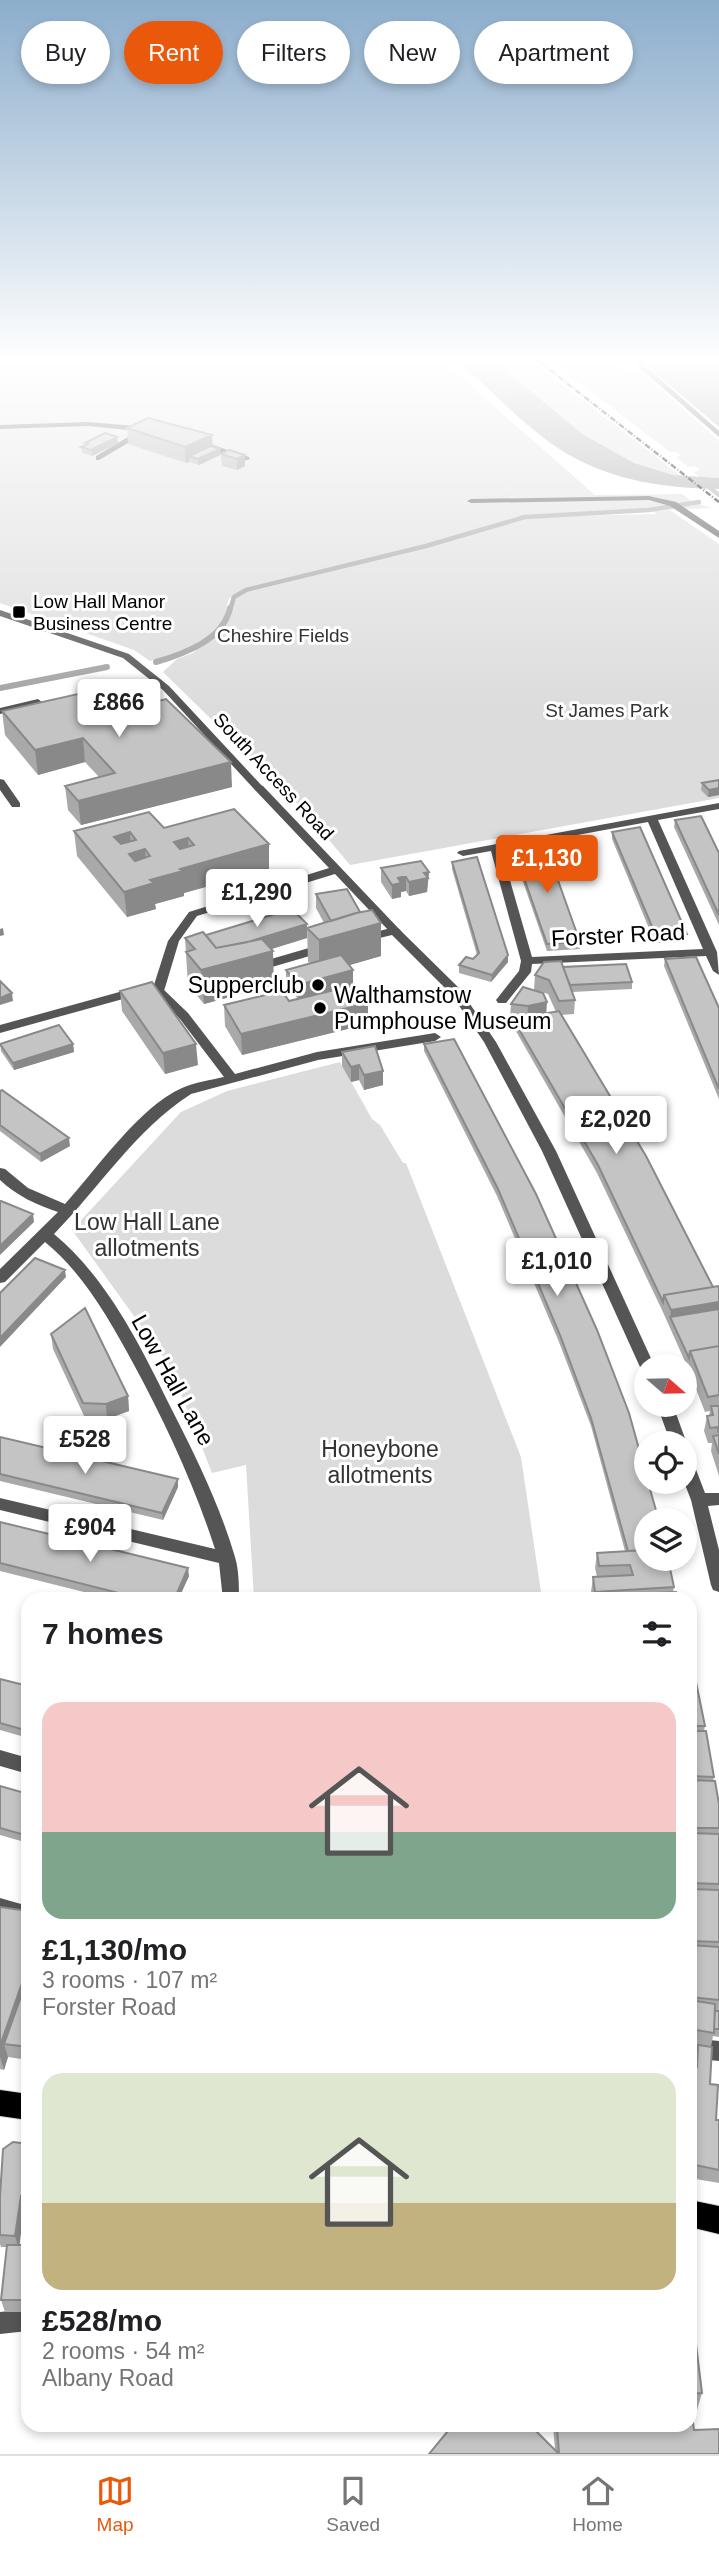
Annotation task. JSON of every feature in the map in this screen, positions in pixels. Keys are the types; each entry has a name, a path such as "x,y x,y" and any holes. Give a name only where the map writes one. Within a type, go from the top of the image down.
{"main road":[{"path":"0,2104 21,2106"},
{"path":"697,2215 719,2220"}],"street":[{"path":"471,501 649,498 675,506 719,536"},
{"name":"South Access Road","path":"0,613 125,656 166,688 394,931 455,991 478,1025 549,1151 642,1354"},
{"path":"0,711 38,702 45,710 69,704"},
{"path":"0,782 16,805"},
{"path":"463,853 719,806"},
{"path":"652,818 719,971"},
{"name":"Forster Road","path":"495,847 527,961 526,972 502,1000"},
{"path":"158,991 167,951 178,929 192,914 336,870"},
{"path":"354,940 394,931"},
{"path":"242,971 341,943"},
{"name":"Forster Road","path":"527,961 711,952"},
{"path":"0,1030 141,990 158,991 176,1008 231,1077"},
{"path":"0,1278 46,1234 149,1117 167,1101 186,1091 231,1077 317,1056 435,1037"},
{"path":"0,1172 16,1190 68,1210"},
{"name":"Low Hall Lane","path":"46,1234 71,1255 93,1286 194,1465 227,1558 230,1592"},
{"path":"696,1494 719,1585"},
{"path":"698,1500 719,1499"},
{"path":"0,1504 227,1558"},
{"path":"0,1758 21,1764"},
{"path":"0,1907 21,1912"},
{"path":"697,2049 719,2051"},
{"path":"0,2323 21,2321"}],"green space":[{"path":"0,478 575,478 595,495 682,494 694,503 712,508 527,515 412,549 245,589 229,599 224,618 207,636 180,652 150,661 134,650 0,603"},
{"name":"St James Park","path":"670,510 719,544 719,798 350,865 303,809 163,672 177,659 193,653 226,622 240,594 431,546 532,517 656,514 654,511"},
{"name":"Honeybone allotments","path":"340,1062 372,1119 380,1125 403,1163 406,1163 521,1457 541,1592 254,1592 246,1465 212,1473 170,1366 72,1230 181,1112 227,1091"}],"shaded area":[{"path":"625,478 719,478 719,489 674,486"}],"building":[{"path":"109,687 126,709 166,699 231,762 78,801 65,786 115,773 83,738 35,750 2,711"},
{"path":"719,780 719,788 709,790 702,783"},
{"path":"234,809 269,844 180,869 183,871 150,880 154,883 124,892 74,831 149,812 164,828","holes":["130,832 136,840 121,844 114,837","188,838 194,845 180,849 174,842","145,849 150,856 135,861 129,854"]},
{"path":"701,816 719,853 719,915 675,820"},
{"path":"640,827 687,934 656,936 612,832"},
{"path":"545,844 580,942 547,944 514,849"},
{"path":"477,857 508,955 492,975 459,965 466,957 473,959 479,953 452,862"},
{"path":"421,861 429,872 424,873 428,878 409,882 406,877 402,877 398,878 401,883 392,885 381,868"},
{"path":"347,889 360,912 331,921 316,894"},
{"path":"292,909 307,924 248,942 216,948 206,935"},
{"path":"372,910 381,923 319,940 307,928 356,913"},
{"path":"203,932 216,948 262,939 273,951 201,970 186,952 195,949 185,938"},
{"path":"341,955 353,970 298,985 286,970"},
{"path":"696,957 719,1008 719,1089 665,959"},
{"path":"561,961 575,1000 559,1001 549,980 535,975 544,962"},
{"path":"626,964 632,982 570,985 563,967"},
{"path":"0,981 12,993 0,998"},
{"path":"152,982 196,1044 163,1053 120,991"},
{"path":"355,985 368,1003 241,1034 224,1005 282,991 289,1001"},
{"path":"523,987 543,993 547,1002 528,1006 511,1004"},
{"path":"559,1011 646,1156 713,1287 664,1295 663,1302 598,1165 513,1019"},
{"path":"59,1025 73,1044 13,1063 0,1044"},
{"path":"454,1039 536,1194 597,1330 634,1431 634,1494 651,1494 655,1508 634,1508 634,1551 628,1551 591,1418 560,1335 498,1189 424,1044"},
{"path":"375,1046 383,1071 364,1075 359,1065 351,1067 342,1052"},
{"path":"2,1090 69,1138 40,1154 0,1125"},
{"path":"0,1202 33,1214 0,1246"},
{"path":"35,1258 65,1270 0,1338 0,1293"},
{"path":"718,1286 719,1302 671,1310 664,1295"},
{"path":"85,1308 128,1396 106,1404 83,1403 51,1334"},
{"path":"719,1309 719,1346 690,1351 687,1354 670,1317"},
{"path":"719,1346 719,1395 708,1397 697,1369 697,1354 691,1354 690,1351"},
{"path":"711,1406 719,1406 719,1433 717,1427 710,1428 707,1416 713,1415"},
{"path":"719,1435 719,1454 713,1436"},
{"path":"0,1437 178,1479 162,1513 0,1474"},
{"path":"0,1522 188,1568 178,1592 114,1592 0,1563"},
{"path":"634,1551 634,1571 671,1571 674,1587 595,1592 593,1577 633,1575 630,1565 599,1566 597,1553"},
{"path":"0,1679 21,1684 21,1729 0,1723"},
{"path":"697,1687 705,1726 697,1726"},
{"path":"697,1731 706,1731 714,1777 697,1776"},
{"path":"697,1780 715,1781 719,1828 697,1828"},
{"path":"0,1786 21,1792 21,1834 0,1828"},
{"path":"697,1833 719,1834 719,1884 697,1883"},
{"path":"697,1889 719,1890 719,1942 697,1941"},
{"path":"0,1907 21,1910 21,1986 0,2046"},
{"path":"697,1945 719,1947 719,2000 697,1998"},
{"path":"21,1997 21,2046 4,2044"},
{"path":"697,2001 715,2004 714,2033 697,2030"},
{"path":"715,2011 719,2011 719,2029 714,2029"},
{"path":"698,2045 712,2047 710,2084 718,2085 716,2120 719,2120 719,2170 697,2165"},
{"path":"13,2142 21,2143 21,2196 15,2236 0,2235 3,2149"},
{"path":"7,2245 21,2245 21,2300 1,2300"},
{"path":"697,2352 702,2393 697,2393"},
{"path":"719,2429 719,2454 559,2454 557,2432 697,2432 697,2430"},
{"path":"447,2432 537,2432 559,2454 429,2454"}],"waterway":[{"path":"705,484 719,495"},
{"path":"230,610 234,597 246,590 426,546 525,517 649,510 699,502"},
{"path":"156,662 190,650 211,637 226,619 230,608"},
{"path":"0,688 107,667"}],"railway":[{"path":"688,478 719,502"}],"place":[{"name":"Low Hall Manor Business Centre","path":"19,612"},
{"name":"Supperclub","path":"318,985"},
{"name":"Walthamstow Pumphouse Museum","path":"320,1008"}],"park label":[{"name":"Cheshire Fields","path":"283,635"},
{"name":"Low Hall Lane allotments","path":"147,1235"}]}
